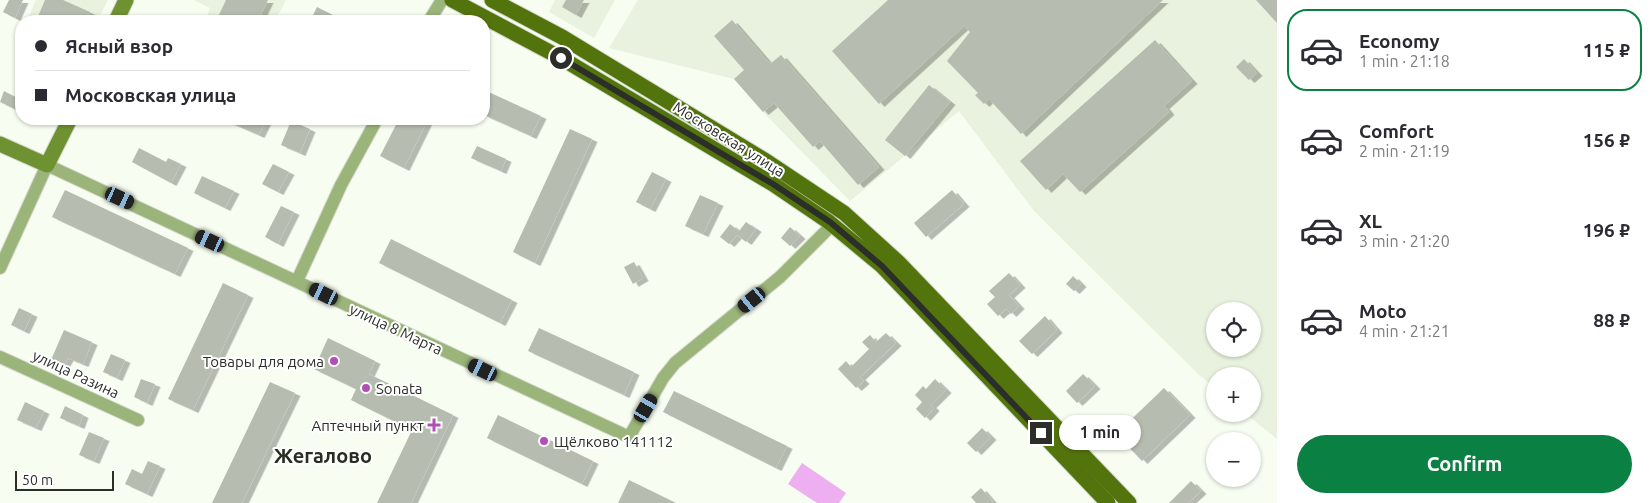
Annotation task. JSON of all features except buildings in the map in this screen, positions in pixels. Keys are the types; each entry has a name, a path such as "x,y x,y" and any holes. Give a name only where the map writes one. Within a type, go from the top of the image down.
{"main road":[{"name":"Московская улица","path":"452,0 480,15"},
{"name":"Московская улица","path":"492,0 562,37 758,156 844,213 898,262 1130,503"},
{"name":"Московская улица","path":"490,20 561,58 773,184 833,224 882,266 1108,503"}],"street":[{"path":"433,15 442,0"},
{"path":"0,268 67,125"},
{"path":"296,281 341,186 374,125"},
{"name":"улица 8 Марта","path":"0,144 629,437 663,378 675,363 780,277 833,224"},
{"name":"улица Разина","path":"0,357 138,420"}],"shaded area":[{"path":"36,0 108,0 100,15 30,15"},
{"path":"194,0 286,0 278,15 207,15 210,8"},
{"path":"555,0 615,0 594,38 549,12"},
{"path":"638,0 1277,0 1277,439 1256,422 1261,422 1261,367 1206,367 1206,380 1197,373 1034,211 959,111 850,201 763,112 734,79 609,48"},
{"path":"802,463 846,493 839,503 817,503 788,484"}],"place":[{"name":"Товары для дома","path":"334,361"},
{"name":"Sonata","path":"366,388"},
{"name":"Аптечный пункт","path":"434,425"},
{"name":"Щёлково 141112","path":"544,441"}],"district":[{"name":"Жегалово","path":"323,455"}],"route":[{"path":"561,58 773,184 830,222 882,266 1041,433"}]}
